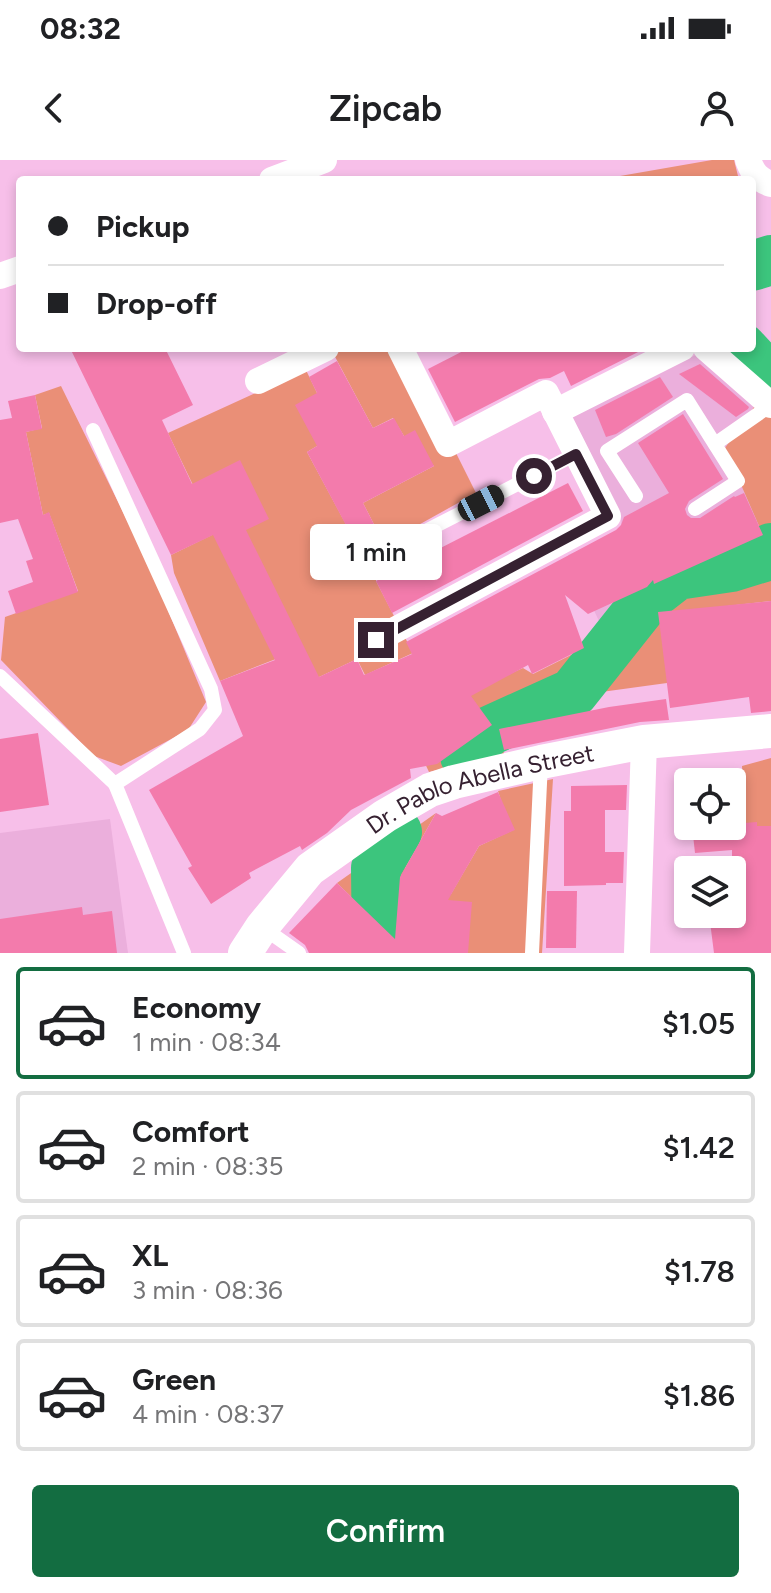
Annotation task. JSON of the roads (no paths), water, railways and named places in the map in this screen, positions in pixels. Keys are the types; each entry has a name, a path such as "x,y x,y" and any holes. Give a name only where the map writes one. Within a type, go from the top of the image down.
{"street":[{"path":"282,176 324,160"},
{"path":"748,160 754,174 771,184"},
{"path":"258,381 318,352"},
{"path":"376,640 608,516 546,393 448,444 402,352"},
{"path":"555,412 674,352"},
{"path":"711,352 771,405"},
{"name":"Dr. Pablo Abella Street","path":"253,940 310,869 385,816 430,790 541,762 644,742 771,731"},
{"path":"637,953 644,742"}],"lane":[{"path":"636,496 607,451 687,400 738,481 695,509"},
{"path":"715,444 771,405"},
{"path":"93,430 211,689 215,710 200,729 115,784"},
{"path":"375,557 576,454"},
{"path":"0,676 115,784 184,953"},
{"path":"532,953 541,762"},
{"path":"253,940 299,953"}],"waterway":[{"path":"756,265 771,260"},
{"path":"746,352 771,379"},
{"path":"465,756 489,731 573,693 650,596 677,575 731,567 764,557 771,548"},
{"path":"377,953 376,868 397,832"}]}
